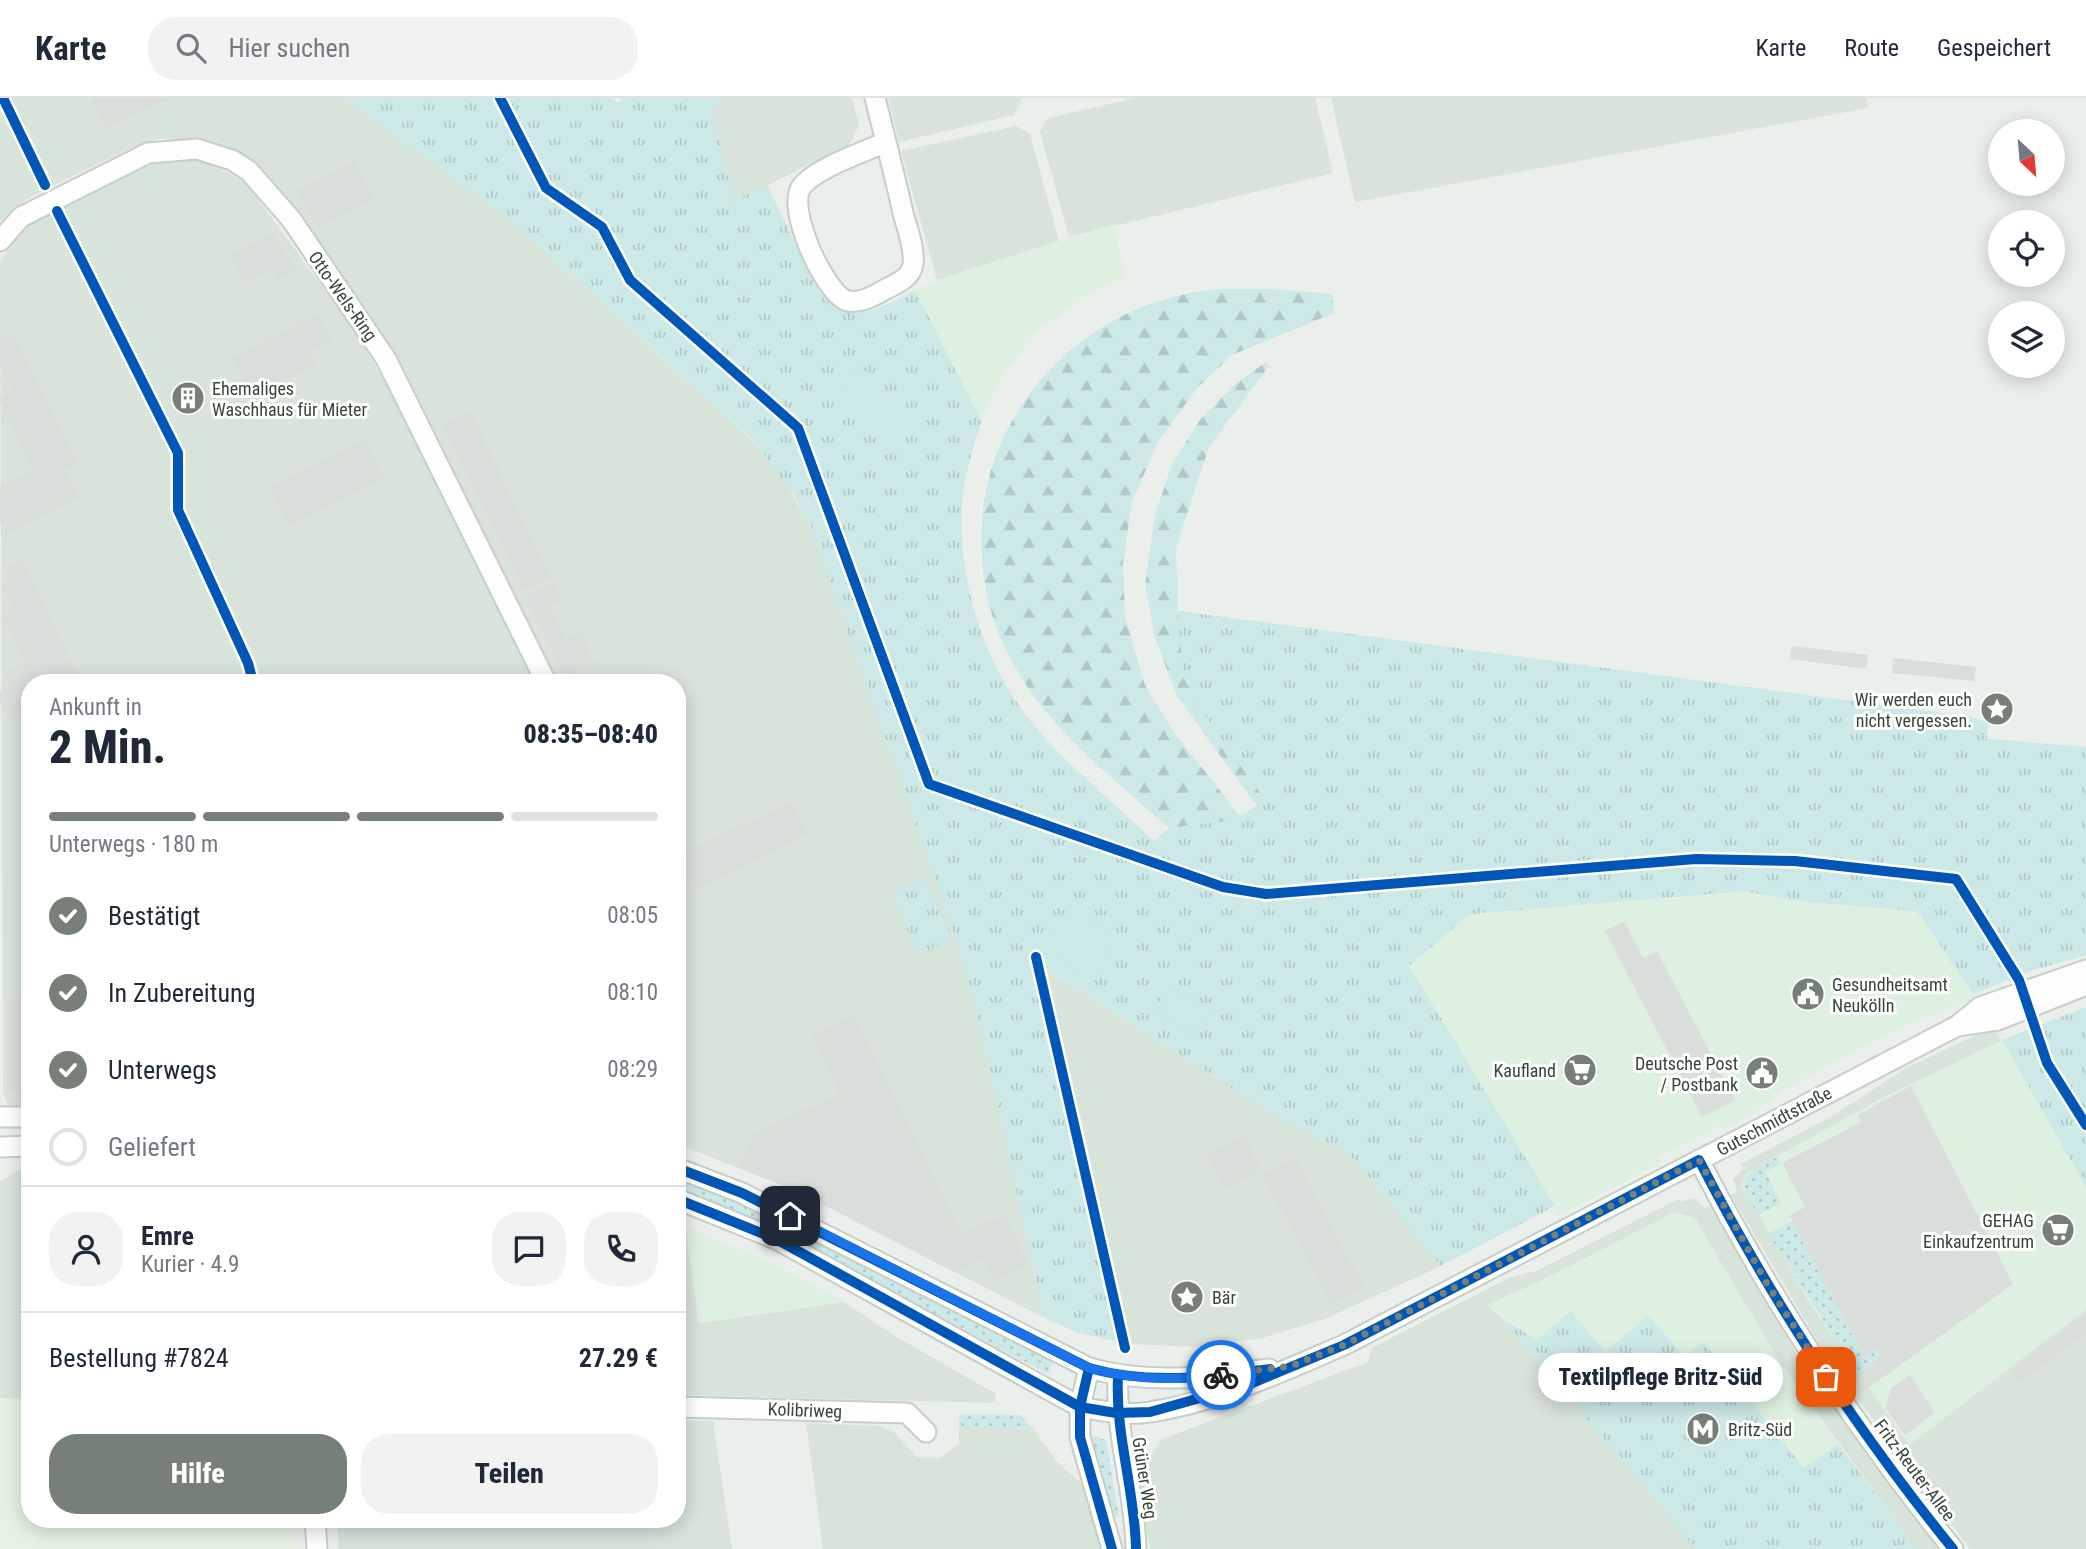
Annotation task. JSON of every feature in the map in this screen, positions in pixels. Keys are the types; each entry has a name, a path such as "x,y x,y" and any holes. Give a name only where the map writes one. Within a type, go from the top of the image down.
{"street":[{"path":"875,98 886,142 913,254 912,268 901,281 860,301 850,302 841,299 830,286 805,237 796,209 796,197 807,181 886,142"},
{"name":"Otto-Wels-Ring","path":"0,241 21,217 148,153 197,149 232,160 249,171 291,219 386,359 542,674"},
{"name":"Gutschmidtstraße","path":"686,1203 776,1239 1080,1407 1116,1413 1150,1412 1250,1384 1380,1327 1957,1026 1980,1007 2086,970"},
{"name":"Gutschmidtstraße","path":"1957,1026 1998,1020 2086,985"},
{"path":"0,1117 21,1117"},
{"path":"0,1147 21,1146"},
{"name":"Fritz-Reuter-Allee","path":"1699,1160 1799,1336 1882,1458 1953,1549"},
{"name":"Gutschmidtstraße","path":"686,1171 742,1193 1089,1368 1118,1376 1201,1378 1291,1366"},
{"path":"1089,1368 1080,1407 1080,1437 1112,1549"},
{"name":"Grüner Weg","path":"1118,1376 1116,1413 1135,1525 1136,1549"},
{"name":"Kolibriweg","path":"686,1407 907,1413 926,1432"},
{"path":"316,1528 317,1549"}],"shaded area":[{"path":"0,98 343,98 515,224 754,442 783,478 811,528 955,936 980,1026 1044,1318 799,1192 686,1148 686,674 553,674 395,354 369,313 264,171 247,157 205,140 157,139 129,149 40,192 16,206 0,221"},
{"path":"91,98 168,98 106,128"},
{"path":"724,98 852,98 859,125 850,144 734,202 712,112"},
{"path":"888,98 1021,98 1022,101 1014,115 899,142"},
{"path":"1136,98 1315,98 1333,173 1069,237 1040,132 1048,118"},
{"path":"1331,98 1866,98 1868,108 1355,202"},
{"path":"1016,126 1030,134 1059,241 937,280 901,151"},
{"path":"184,159 210,163 245,182 346,318 394,396 530,674 21,674 21,1107 13,1107 8,1105 3,1094 0,263 17,233 34,220 139,168 167,160"},
{"path":"355,161 374,199 318,227 295,191"},
{"path":"1114,224 1125,277 1087,295 1041,328 1005,372 981,421 915,290 937,280"},
{"path":"273,233 298,270 277,280 271,269 245,283 230,255"},
{"path":"318,313 332,341 309,352 316,365 251,398 231,357"},
{"path":"13,333 78,463 65,470 79,498 6,533 0,521 0,487 33,470 0,402 0,397 12,391 0,366 0,339"},
{"path":"470,411 551,577 524,591 442,425"},
{"path":"365,440 384,480 289,526 269,486"},
{"path":"22,560 78,674 21,674 21,714 9,720 0,702 0,691 9,686 4,673 25,662 2,614 12,608 3,589 10,565"},
{"path":"554,582 563,599 549,606 566,638 580,632 595,663 574,674 564,674 525,596"},
{"path":"1792,646 1868,655 1866,669 1790,659"},
{"path":"1893,658 1976,667 1974,681 1892,673"},
{"path":"791,801 807,834 698,890 691,877 686,880 686,853"},
{"path":"1743,891 1798,901 1917,911 1977,1000 1912,1022 1783,1090 1751,1115 1723,1130 1720,1125 1659,1157 1661,1162 1559,1216 1409,965 1470,914"},
{"path":"1624,921 1643,958 1657,951 1735,1100 1702,1117 1605,931"},
{"path":"1044,968 1275,1116 1348,1153 1441,1266 1327,1318 1262,1338 1193,1347 1130,1344"},
{"path":"7,1000 21,1000 21,1092 9,1092"},
{"path":"854,1014 962,1234 1005,1214 1028,1265 993,1281 982,1259 956,1273 799,1192 738,1166 754,1134 839,1093 812,1035"},
{"path":"1994,1027 2086,1188 2086,1549 1970,1549 1830,1362 1731,1195 1737,1191 1733,1179 1743,1169 1741,1164 1834,1115 1906,1068"},
{"path":"2002,1040 2086,1187 2086,1310 1909,1445 1812,1307 1742,1186 1743,1180 1747,1173 1882,1098"},
{"path":"1911,1086 2013,1284 1867,1389 1858,1375 1875,1363 1881,1354 1878,1348 1864,1356 1792,1221 1790,1215 1805,1207 1782,1163 1861,1122 1858,1115"},
{"path":"1244,1136 1261,1170 1223,1189 1206,1155"},
{"path":"1294,1157 1364,1286 1332,1304 1262,1174"},
{"path":"21,1169 21,1398 0,1398 0,1181"},
{"path":"1694,1198 1705,1208 1710,1205 1795,1351 1865,1451 1941,1549 1917,1549 1781,1364 1741,1297 1675,1212 1543,1280 1487,1305 1502,1318 1696,1549 1150,1549 1136,1459 1152,1455 1162,1439 1368,1362 1372,1348 1481,1292 1511,1277 1536,1271 1679,1199 1681,1202"},
{"path":"1675,1212 1695,1218 1781,1364 1869,1486 1835,1511 1703,1342 1684,1357 1648,1316 1605,1352 1537,1340 1487,1305 1543,1280"},
{"path":"686,1226 766,1260 844,1302 699,1323"},
{"path":"686,1233 699,1323 844,1302 895,1336 996,1394 995,1403 686,1395"},
{"path":"2085,1315 2086,1334 2019,1383 2010,1371"},
{"path":"1910,1375 1935,1413 1905,1435 1885,1408 1891,1388"},
{"path":"1,1398 21,1398 21,1528 294,1528 296,1549 0,1549"},
{"path":"686,1420 713,1421 732,1549 339,1549 338,1528 686,1528"},
{"path":"806,1423 880,1426 893,1431 917,1457 941,1458 959,1443 959,1427 1034,1429 1057,1462 1087,1488 1106,1549 823,1549"}],"green space":[{"path":"343,98 612,98 618,103 623,98 724,98 712,112 734,201 767,185 819,292 843,310 866,312 915,290 981,421 964,484 962,525 969,588 988,650 1019,706 1039,731 1154,841 1169,828 1242,819 1265,800 1196,703 1182,663 1178,611 1971,717 1988,723 1987,739 2086,747 2086,955 2027,972 1973,994 1917,911 1798,901 1743,891 1470,914 1409,966 1555,1206 1441,1266 1348,1153 1275,1116 1045,968 1130,1344 1079,1333 1044,1318 980,1026 955,936 811,528 794,495 754,441 515,224"},
{"path":"1221,289 1272,289 1332,294 1334,313 1232,355 1197,388 1158,442 1132,502 1123,563 1125,616 1145,685 1173,731 1240,816 1257,806 1177,696 1155,638 1145,585 1155,515 1172,464 1200,420 1234,385 1266,362 1269,366 1209,447 1176,548 1178,611 1971,717 1987,739 2086,747 2086,955 2027,972 1973,994 1917,911 1798,901 1743,891 1470,914 1409,965 1170,828 1064,732 1039,703 1018,672 1001,639 989,603 983,565 983,509 988,480 1003,438 1035,387 1056,364 1104,326 1131,312 1190,293"},
{"path":"859,365 912,417 885,445 832,395"},
{"path":"925,876 953,939 919,955 890,892"},
{"path":"1069,905 1120,937 1093,981 1042,949"},
{"path":"1169,986 1210,1012 1195,1036 1154,1011"},
{"path":"2086,1007 2086,1187 2002,1040"},
{"path":"1777,1157 1780,1164 1765,1172 1781,1203 1758,1215 1747,1193 1745,1179 1755,1169"},
{"path":"686,1180 752,1206 1055,1360 1048,1374 790,1237 686,1194"},
{"path":"1792,1221 1863,1355 1878,1348 1881,1354 1876,1363 1858,1375 1768,1233"},
{"path":"1571,1311 1605,1352 1648,1315 1684,1357 1703,1342 1804,1468 1838,1444 1917,1549 1696,1549 1502,1318 1537,1340"},
{"path":"959,1414 1020,1415 1034,1429 959,1427"},
{"path":"1091,1436 1106,1440 1119,1517 1115,1516 1100,1474"}],"cycle path":[{"path":"3,98 45,185"},
{"path":"500,98 546,188 602,227 630,280 798,428 929,784 1223,887 1266,894 1696,859 1795,861 1956,879 2019,980 2047,1063 2086,1125"},
{"path":"57,211 178,453 178,510 251,674"},
{"path":"1036,957 1125,1348"},
{"path":"686,1203 776,1239 1080,1407 1116,1413 1150,1412 1250,1384 1344,1345 1699,1160 1755,1262 1816,1361 1882,1457 1953,1549"},
{"path":"686,1171 742,1193 1089,1368 1157,1378 1202,1377 1270,1369"},
{"path":"1089,1368 1080,1407 1080,1437 1112,1549"},
{"path":"1118,1376 1119,1420 1136,1549"}],"way so far":[{"path":"1221,1375 1291,1366 1344,1345 1483,1275 1699,1160 1766,1282 1826,1377"}],"place":[{"name":"Ehemaliges Waschhaus für Mieter","path":"188,398"},
{"name":"Wir werden euch nicht vergessen.","path":"1997,709"},
{"name":"Gesundheitsamt Neukölln","path":"1808,994"},
{"name":"Kaufland","path":"1580,1070"},
{"name":"Deutsche Post / Postbank","path":"1762,1073"},
{"name":"GEHAG Einkaufzentrum","path":"2058,1230"},
{"name":"Bär","path":"1187,1297"},
{"name":"Textilpflege Britz-Süd","path":"1826,1377"},
{"name":"Britz-Süd","path":"1703,1429"}],"route":[{"path":"790,1216 1089,1368 1118,1376 1141,1378 1201,1378 1221,1375"}]}
